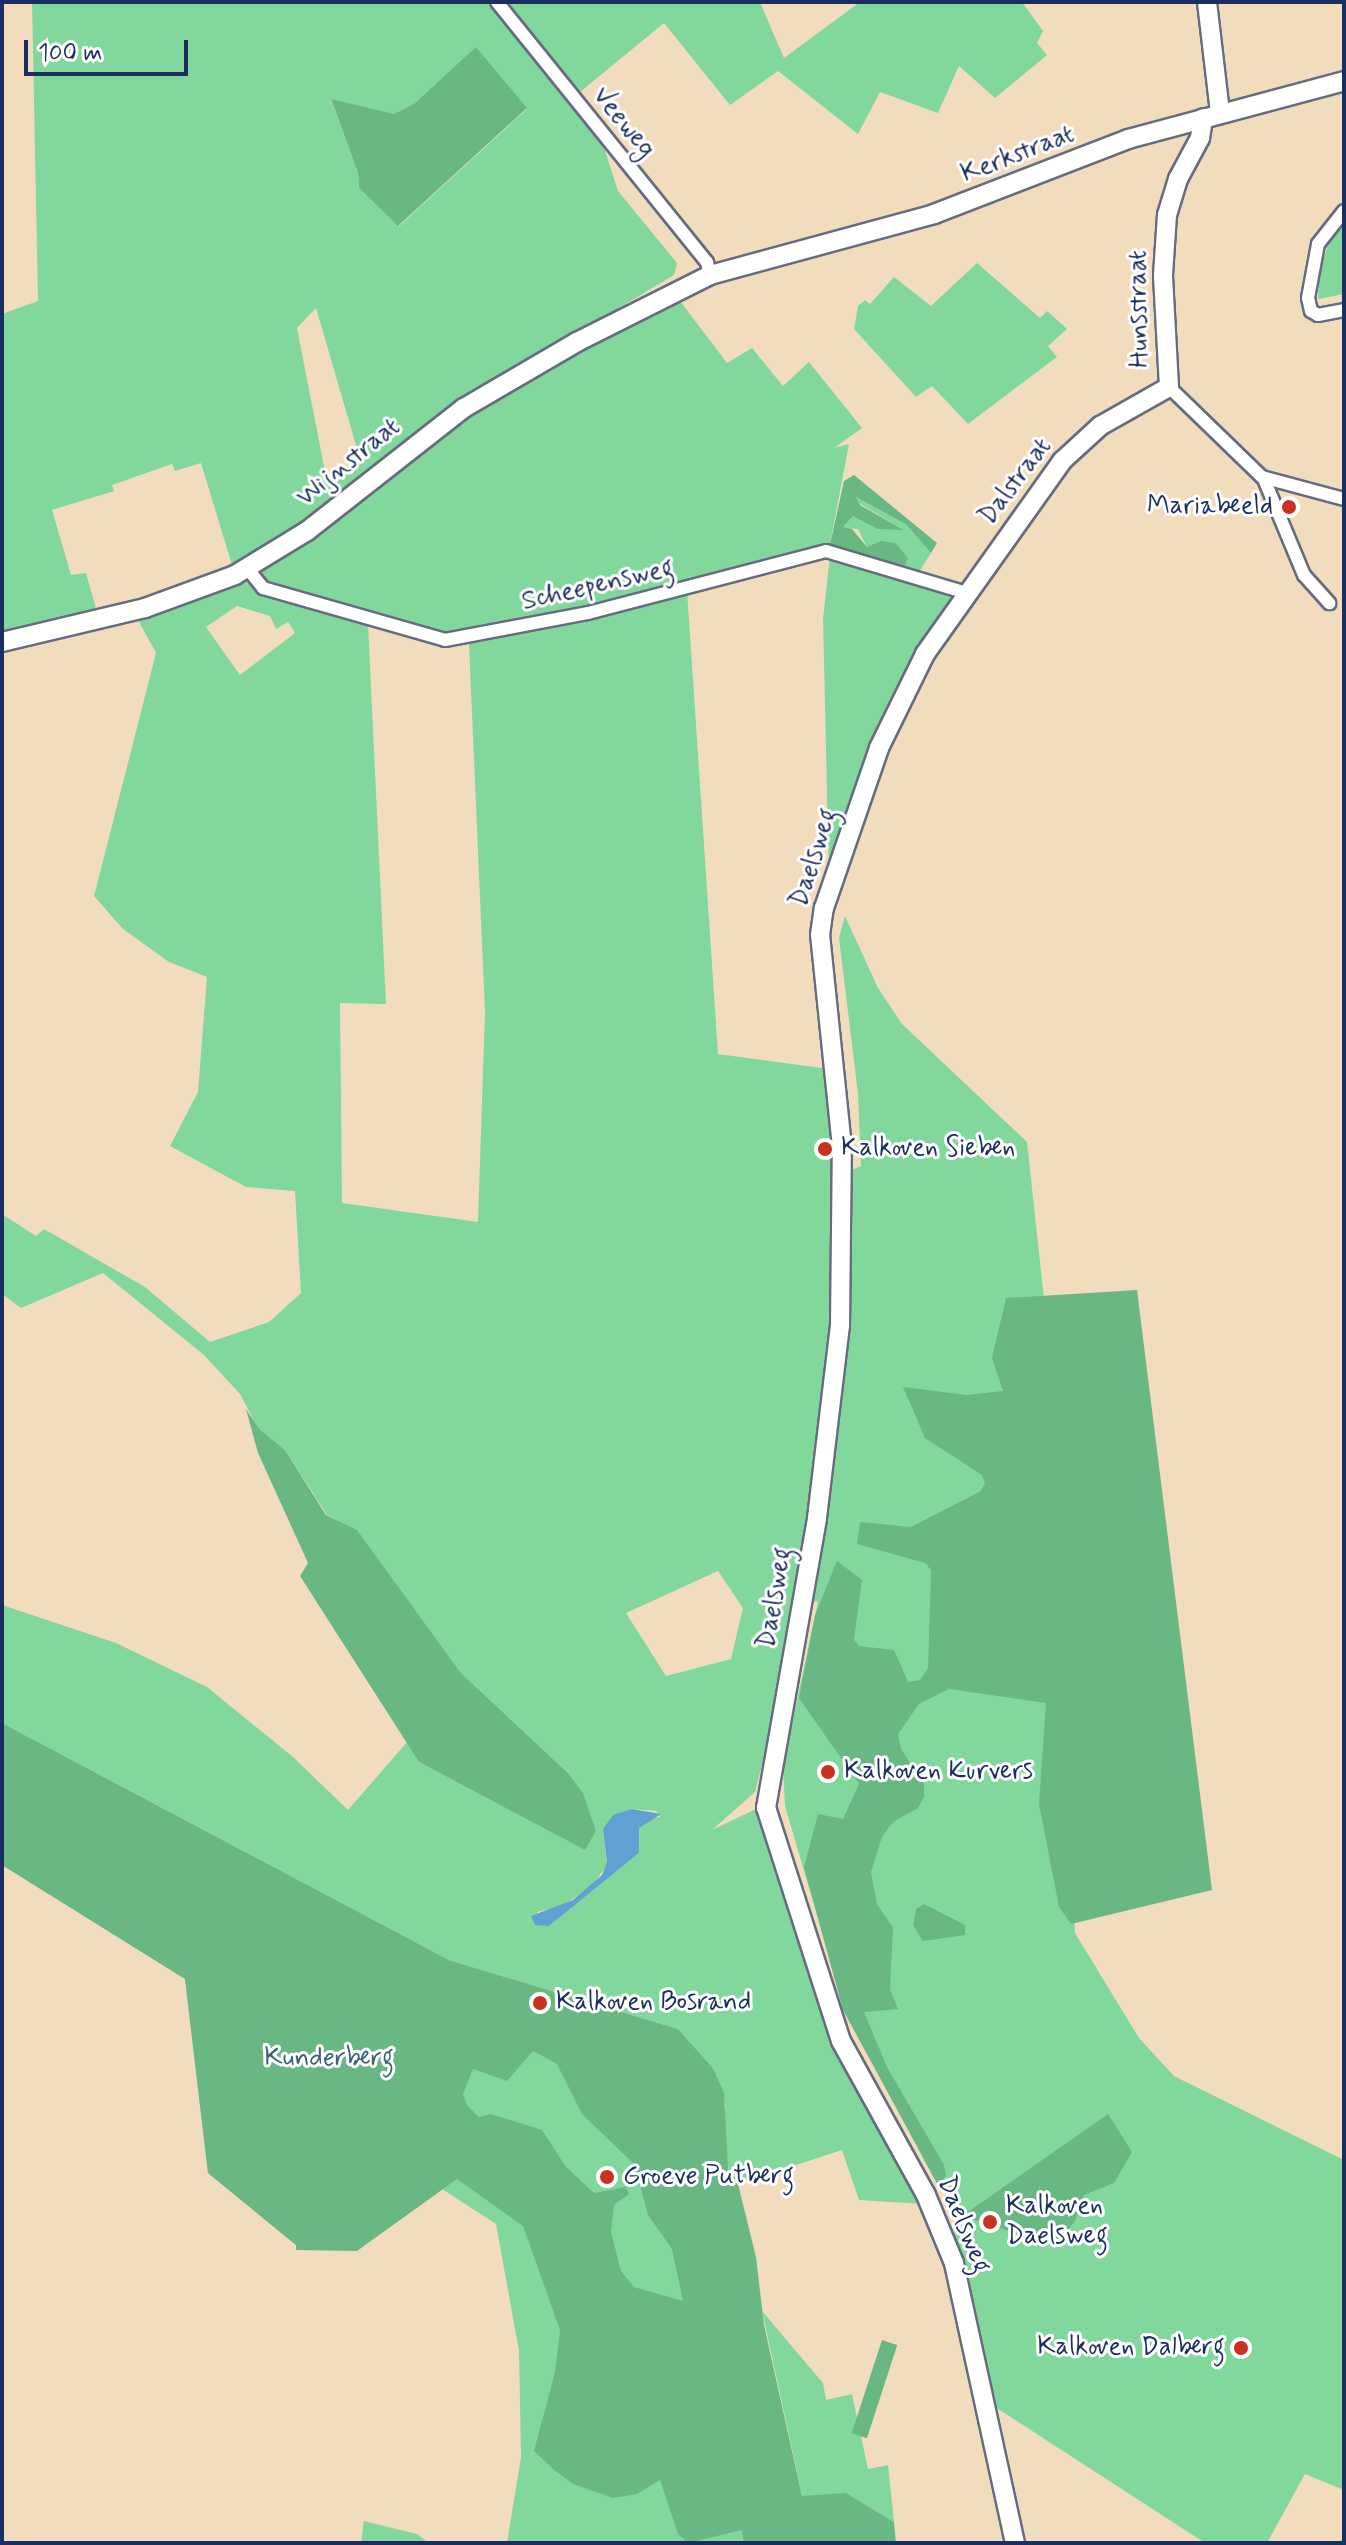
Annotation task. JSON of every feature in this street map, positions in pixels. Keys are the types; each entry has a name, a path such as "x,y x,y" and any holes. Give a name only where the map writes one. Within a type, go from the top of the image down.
{"street":[{"name":"Veeweg","path":"497,2 707,262 710,275"},
{"path":"1207,2 1212,116"},
{"name":"Kerkstraat","path":"710,275 934,214 1128,139 1344,81"},
{"name":"Hunsstraat","path":"1212,116 1178,179 1167,215 1163,270 1169,387 1179,402 1264,479 1344,499"},
{"path":"1344,211 1318,244 1310,267 1309,305 1318,315 1344,310"},
{"name":"Wijnstraat","path":"2,642 159,604 247,568 307,531 464,408 577,342 710,275"},
{"name":"Dalstraat","path":"934,640 1037,491 1074,448 1114,416 1169,387"},
{"path":"1264,479 1304,575 1329,603"},
{"name":"Scheepensweg","path":"247,568 263,588 445,640 566,618 826,551 967,593"},
{"name":"Daelsweg","path":"934,640 892,714 820,924 823,1008 842,1147 840,1326 817,1518 766,1808 841,2041 926,2195 954,2263 1015,2543"}],"green space":[{"path":"32,2 494,2 599,132 618,191 677,263 674,275 439,416 285,536 232,565 201,463 175,471 172,464 112,485 114,491 52,510 71,575 86,573 97,612 2,634 2,314 38,301","holes":["476,48 527,109 399,226 359,188 358,173 331,100 394,114 415,103","316,308 360,459 328,487 297,328"]},
{"path":"500,2 760,2 784,58 860,2 1022,2 1043,31 1037,43 1047,55 995,98 959,66 938,113 880,92 858,134 778,71 730,105 664,23 574,97"},
{"path":"476,47 527,108 398,226 359,188 358,173 331,99 394,114 415,103"},
{"path":"1344,223 1344,294 1318,299 1319,271 1330,240"},
{"path":"977,263 1040,318 1047,311 1067,329 1048,346 1057,357 968,424 932,386 916,397 854,329 858,306 865,300 870,304 894,277 931,306"},
{"path":"674,293 727,363 752,348 783,386 809,362 862,428 834,448 849,444 829,549 519,625 450,635 266,585 259,577 261,568 456,424"},
{"path":"854,475 937,543 931,553 907,525 856,497 860,505 904,530 878,529 853,516 843,527 852,529 867,547 881,541 895,543 908,558 903,569 829,549 844,481"},
{"path":"856,497 907,525 926,542 931,553 918,574 867,547 858,529 842,528 853,515 904,530 852,499"},
{"path":"830,556 952,590 957,597 892,700 829,879 823,619"},
{"path":"239,579 305,608 368,624 386,1004 340,1003 342,1203 478,1222 485,1012 469,644 687,590 718,1054 829,1069 847,1172 861,1166 858,1094 839,938 845,916 878,988 902,1024 1027,1142 1050,1354 1075,1933 1139,2038 1174,2076 1344,2160 1344,2490 1305,2474 1267,2543 1205,2543 992,2405 953,2229 962,2216 933,2177 883,2081 826,1946 785,1806 783,1766 818,1602 808,1600 782,1745 763,1761 755,1792 712,1830 758,1808 808,1967 924,2204 859,2200 842,2150 738,2184 736,2181 785,2491 802,2495 762,2311 823,2383 826,2400 852,2394 868,2469 888,2465 894,2522 846,2493 885,2543 507,2543 521,2457 519,2351 496,2224 408,2167 312,2250 296,2250 296,2245 208,2173 185,1979 2,1865 2,1732 726,2108 713,2068 678,2029 449,1960 2,1723 2,1605 116,1643 207,1687 293,1757 348,1810 408,1741 419,1762 584,1849 596,1831 568,1773 461,1673 357,1531 327,1515 285,1450 259,1430 240,1394 204,1355 103,1273 21,1308 2,1294 2,1214 36,1236 44,1229 145,1287 210,1342 269,1322 301,1293 295,1191 246,1187 170,1146 198,1092 207,977 169,962 123,929 94,896 156,653 137,618 169,610","holes":["237,606 270,616 276,629 288,622 295,633 240,675 206,627","718,1571 743,1608 731,1659 666,1676 626,1613","632,1809 656,1811 660,1817 648,1818 639,1828 639,1853 549,1926 537,1912 562,1906 592,1886 607,1865 603,1829 613,1816"]},
{"path":"1137,1290 1212,1890 1071,1924 1059,1907 1039,1804 1046,1703 949,1689 919,1704 898,1734 901,1749 924,1784 924,1797 918,1808 893,1822 882,1837 871,1872 877,1904 893,1928 890,1989 898,2009 864,2012 887,2067 944,2165 946,2175 939,2187 843,2010 804,1867 818,1814 843,1819 859,1784 799,1698 815,1615 837,1561 862,1580 854,1640 859,1646 894,1650 908,1682 920,1680 928,1668 931,1570 925,1563 857,1544 860,1522 911,1527 981,1491 985,1483 982,1475 925,1438 903,1387 966,1395 1003,1391 992,1358 1006,1298"},
{"path":"246,1409 260,1430 285,1450 326,1515 357,1530 461,1673 568,1773 583,1793 596,1831 585,1850 419,1762 300,1576 308,1563 258,1453"},
{"name":"Kunderberg","path":"2,1723 449,1960 678,2029 713,2068 724,2093 728,2169 738,2184 756,2257 764,2325 802,2496 846,2493 894,2522 896,2543 744,2543 742,2530 688,2543 678,2534 660,2480 637,2494 613,2498 573,2484 553,2469 534,2451 555,2372 560,2330 523,2226 457,2179 357,2251 296,2250 296,2245 208,2173 185,1979 2,1865","holes":["533,2051 557,2064 582,2114 634,2164 648,2215 672,2249 683,2301 634,2287 621,2271 611,2232 614,2205 629,2194 626,2187 594,2193 566,2167 542,2130 491,2114 479,2117 467,2105 463,2094 473,2069 507,2081"]},
{"path":"924,1904 965,1925 965,1935 923,1941 913,1925 916,1909"},
{"path":"1108,2114 1132,2152 1114,2183 1084,2195 1075,2221 1055,2246 962,2216"},
{"path":"882,2340 897,2345 867,2438 852,2433"},
{"path":"364,2521 417,2534 429,2543 361,2543"}],"water":[{"path":"632,1809 661,1814 639,1828 639,1853 549,1926 535,1925 531,1916 573,1900 602,1875 607,1862 603,1829 613,1815"}],"place":[{"name":"Mariabeeld","path":"1289,507"},
{"name":"Kalkoven Sieben","path":"825,1149"},
{"name":"Kalkoven Kurvers","path":"828,1772"},
{"name":"Kalkoven Bosrand","path":"540,2003"},
{"name":"Groeve Putberg","path":"607,2177"},
{"name":"Kalkoven Daelsweg","path":"990,2222"},
{"name":"Kalkoven Dalberg","path":"1241,2348"}]}
